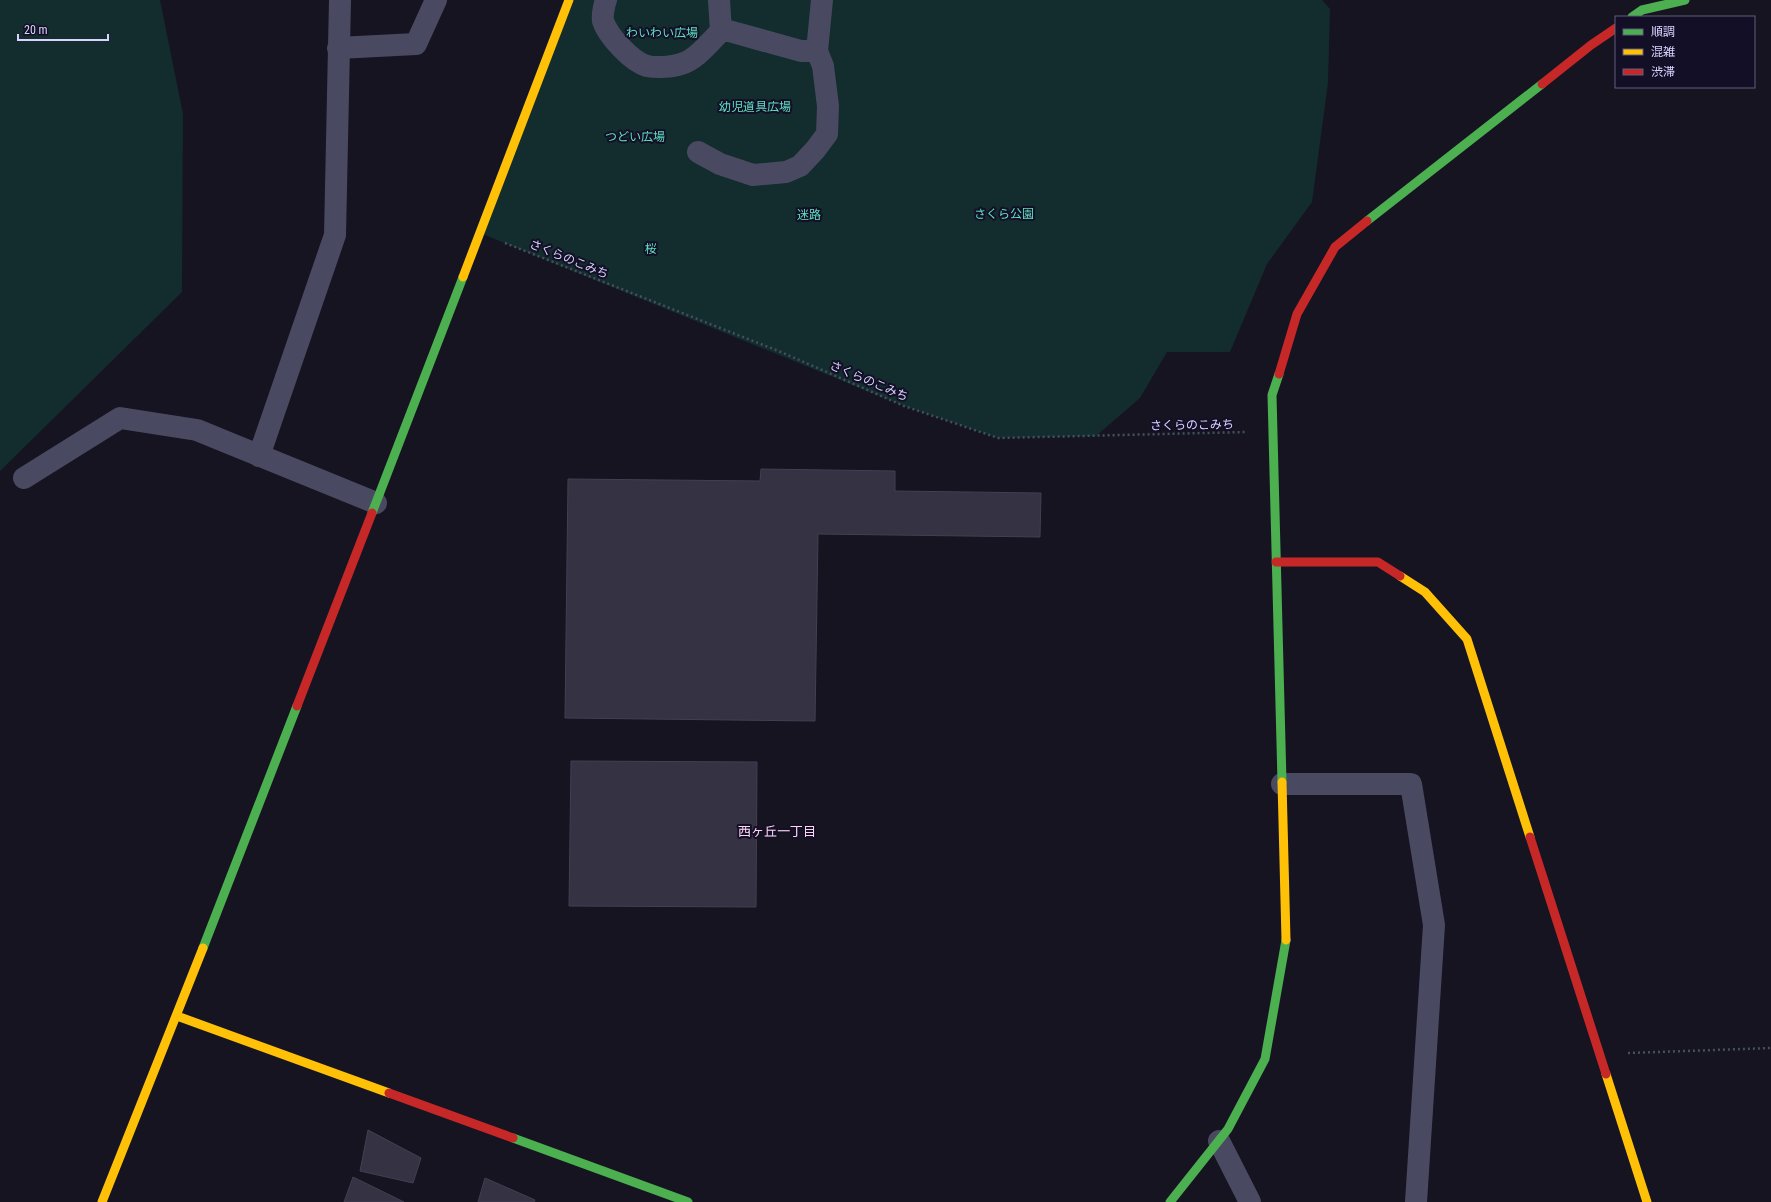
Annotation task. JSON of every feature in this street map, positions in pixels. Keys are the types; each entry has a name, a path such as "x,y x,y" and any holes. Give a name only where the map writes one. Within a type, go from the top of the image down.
{"street":[{"path":"259,456 335,235 340,0"},
{"path":"338,48 416,44 436,0"},
{"path":"102,1202 177,1016 569,0"},
{"path":"606,0 603,20 610,34 620,47 634,59 647,66 682,64 693,58 721,31 728,31 802,51 817,51"},
{"path":"720,0 721,31"},
{"path":"698,152 720,164 753,175 786,172 800,166 826,134 828,106 823,66 817,51 822,0"},
{"path":"1633,16 1642,10 1686,0"},
{"path":"1170,1202 1228,1129 1265,1059 1286,946 1272,395 1297,314 1336,247 1578,55 1615,29"},
{"path":"24,478 120,418 197,430 376,503"},
{"path":"1276,562 1378,562 1425,592 1467,639 1647,1202"},
{"path":"1282,784 1411,784 1434,925 1416,1202"},
{"path":"177,1016 688,1202"},
{"path":"1219,1141 1250,1202"}],"path":[{"name":"さくらのこみち","path":"480,233 780,352 904,406 998,438 1273,432"},
{"path":"1600,1054 1771,1048"}],"green space":[{"path":"0,0 160,0 183,114 182,292 0,471"},
{"name":"さくら公園","path":"574,0 1322,0 1330,9 1328,83 1312,202 1267,264 1230,352 1167,352 1140,398 1096,436 998,438 904,406 480,233"}],"building":[{"path":"761,469 895,471 895,491 1041,493 1040,537 818,534 815,721 565,718 568,479 760,481"},
{"path":"571,761 757,762 756,907 569,906"},
{"path":"368,1130 421,1158 413,1183 360,1171"},
{"path":"353,1177 404,1202 344,1202"},
{"path":"485,1178 535,1200 534,1202 478,1202"}],"traffic: fast":[{"path":"1633,16 1642,10 1685,0"},
{"path":"1367,221 1542,84"},
{"path":"372,513 463,277"},
{"path":"1279,374 1272,395 1282,782"},
{"path":"203,948 297,706"},
{"path":"1170,1202 1228,1129 1265,1059 1286,940"},
{"path":"513,1138 688,1202"}],"traffic: slow":[{"path":"463,277 569,0"},
{"path":"1400,576 1425,592 1467,639 1530,837"},
{"path":"1282,782 1286,940"},
{"path":"102,1202 203,948"},
{"path":"177,1016 389,1093"},
{"path":"1606,1074 1647,1202"}],"traffic: jam":[{"path":"1542,84 1591,45 1615,29"},
{"path":"1279,374 1297,314 1335,247 1367,221"},
{"path":"297,706 372,513"},
{"path":"1276,562 1378,562 1400,576"},
{"path":"1530,837 1606,1074"},
{"path":"389,1093 513,1138"}],"district":[{"name":"西ヶ丘一丁目","path":"777,831"}],"park label":[{"name":"わいわい広場","path":"662,33"},
{"name":"幼児道具広場","path":"755,107"},
{"name":"つどい広場","path":"635,137"},
{"name":"迷路","path":"809,215"},
{"name":"桜","path":"651,249"}]}
